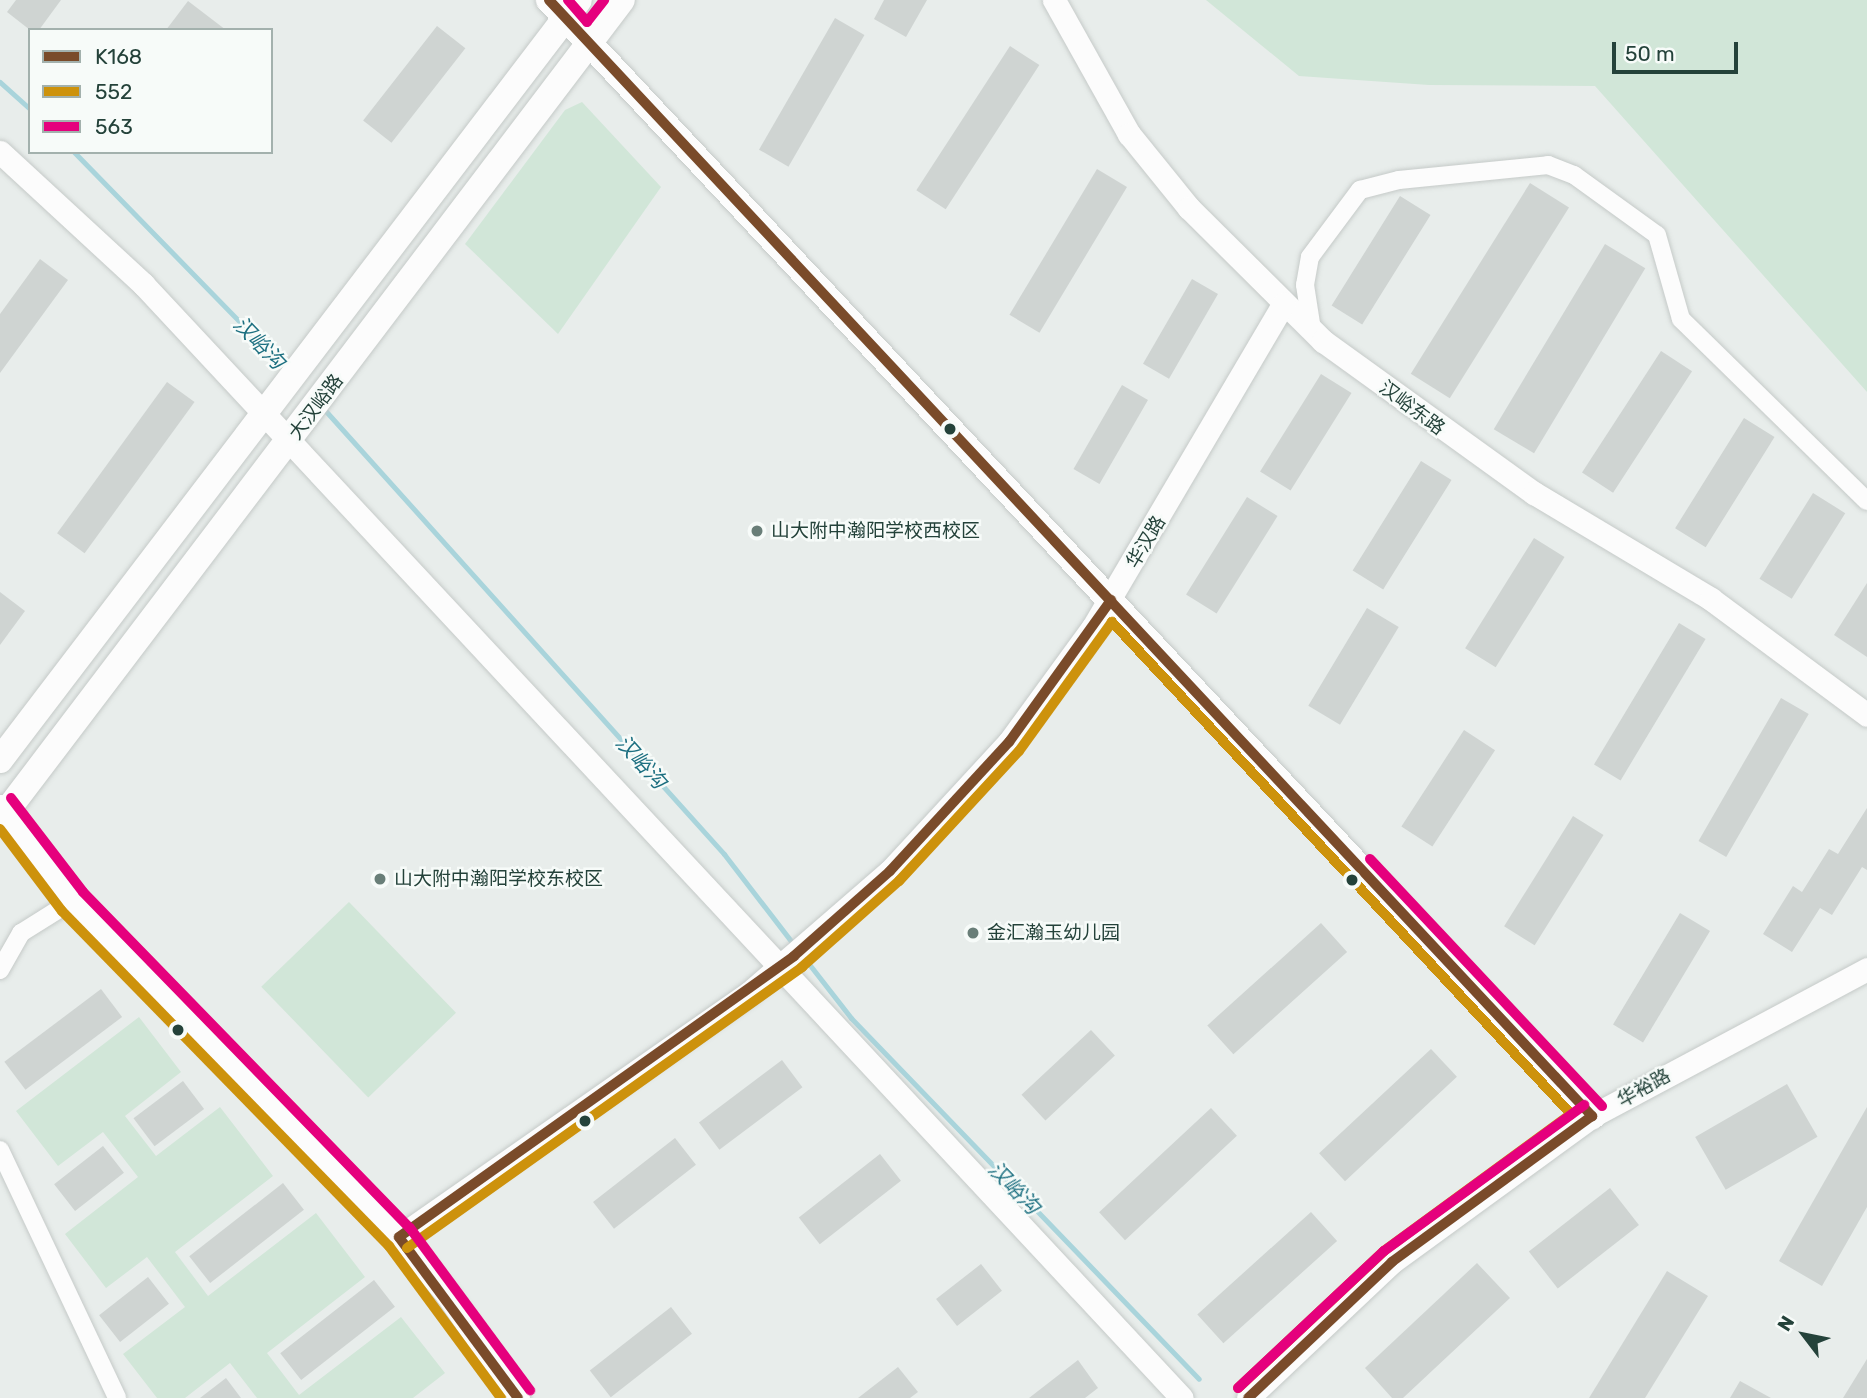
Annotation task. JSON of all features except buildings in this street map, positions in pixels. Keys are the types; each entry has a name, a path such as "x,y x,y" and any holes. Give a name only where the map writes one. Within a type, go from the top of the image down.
{"main road":[{"name":"大汉峪路","path":"3,809 288,444 622,0"},
{"name":"大汉峪路","path":"0,760 293,376 565,6"},
{"path":"565,6 588,44 1592,1116"}],"street":[{"name":"汉峪东路","path":"1054,0 1129,134 1189,208 1311,330 1445,433 1602,537 1711,599 1865,708"},
{"path":"0,152 143,284 288,444 793,958 1182,1398"},
{"path":"1311,330 1305,285 1310,257 1360,190 1398,180 1548,164 1574,175 1657,235 1681,319 1867,501"},
{"name":"华汉路","path":"399,1237 793,958 890,871 1009,742 1111,600 1283,304"},
{"path":"3,809 72,901 399,1237 447,1295 518,1398"},
{"path":"0,970 21,933 72,901"},
{"name":"华裕路","path":"1248,1398 1392,1262 1592,1116 1867,969"},
{"path":"0,1150 117,1398"}],"green space":[{"path":"1206,0 1867,0 1867,392 1595,86 1429,85 1299,76"},
{"path":"582,102 661,187 558,334 465,244 565,110"},
{"path":"349,902 456,1013 368,1098 261,987"},
{"path":"139,1017 181,1072 125,1116 156,1156 220,1107 273,1176 175,1252 208,1296 316,1213 365,1277 267,1353 299,1395 401,1317 445,1373 413,1398 257,1398 230,1363 185,1398 157,1398 123,1354 185,1307 147,1257 106,1288 65,1234 138,1177 103,1132 58,1166 16,1111"}],"waterway":[{"name":"汉峪沟","path":"0,82 28,107"},
{"name":"汉峪沟","path":"76,154 287,370"},
{"name":"汉峪沟","path":"323,408 724,854 794,945"},
{"name":"汉峪沟","path":"802,955 851,1018 1199,1379"}],"transit line":[{"name":"K168","path":"549,0 1592,1116 1392,1262 1248,1398"},
{"name":"563","path":"568,0 587,22 604,0"},
{"name":"K168","path":"518,1398 399,1237 794,956 890,871 1009,742 1111,600"},
{"name":"552","path":"407,1248 802,967 899,881 1019,751 1112,622 1571,1114 1384,1251 1238,1388"},
{"name":"563","path":"11,798 83,892 410,1228 530,1390"},
{"name":"552","path":"0,829 62,911 389,1246 501,1398"},
{"name":"563","path":"1370,859 1602,1106"},
{"name":"563","path":"1238,1388 1384,1251 1584,1105"}],"place":[{"name":"山大附中瀚阳学校西校区","path":"757,531"},
{"name":"山大附中瀚阳学校东校区","path":"380,879"},
{"name":"金汇瀚玉幼儿园","path":"973,933"}]}
